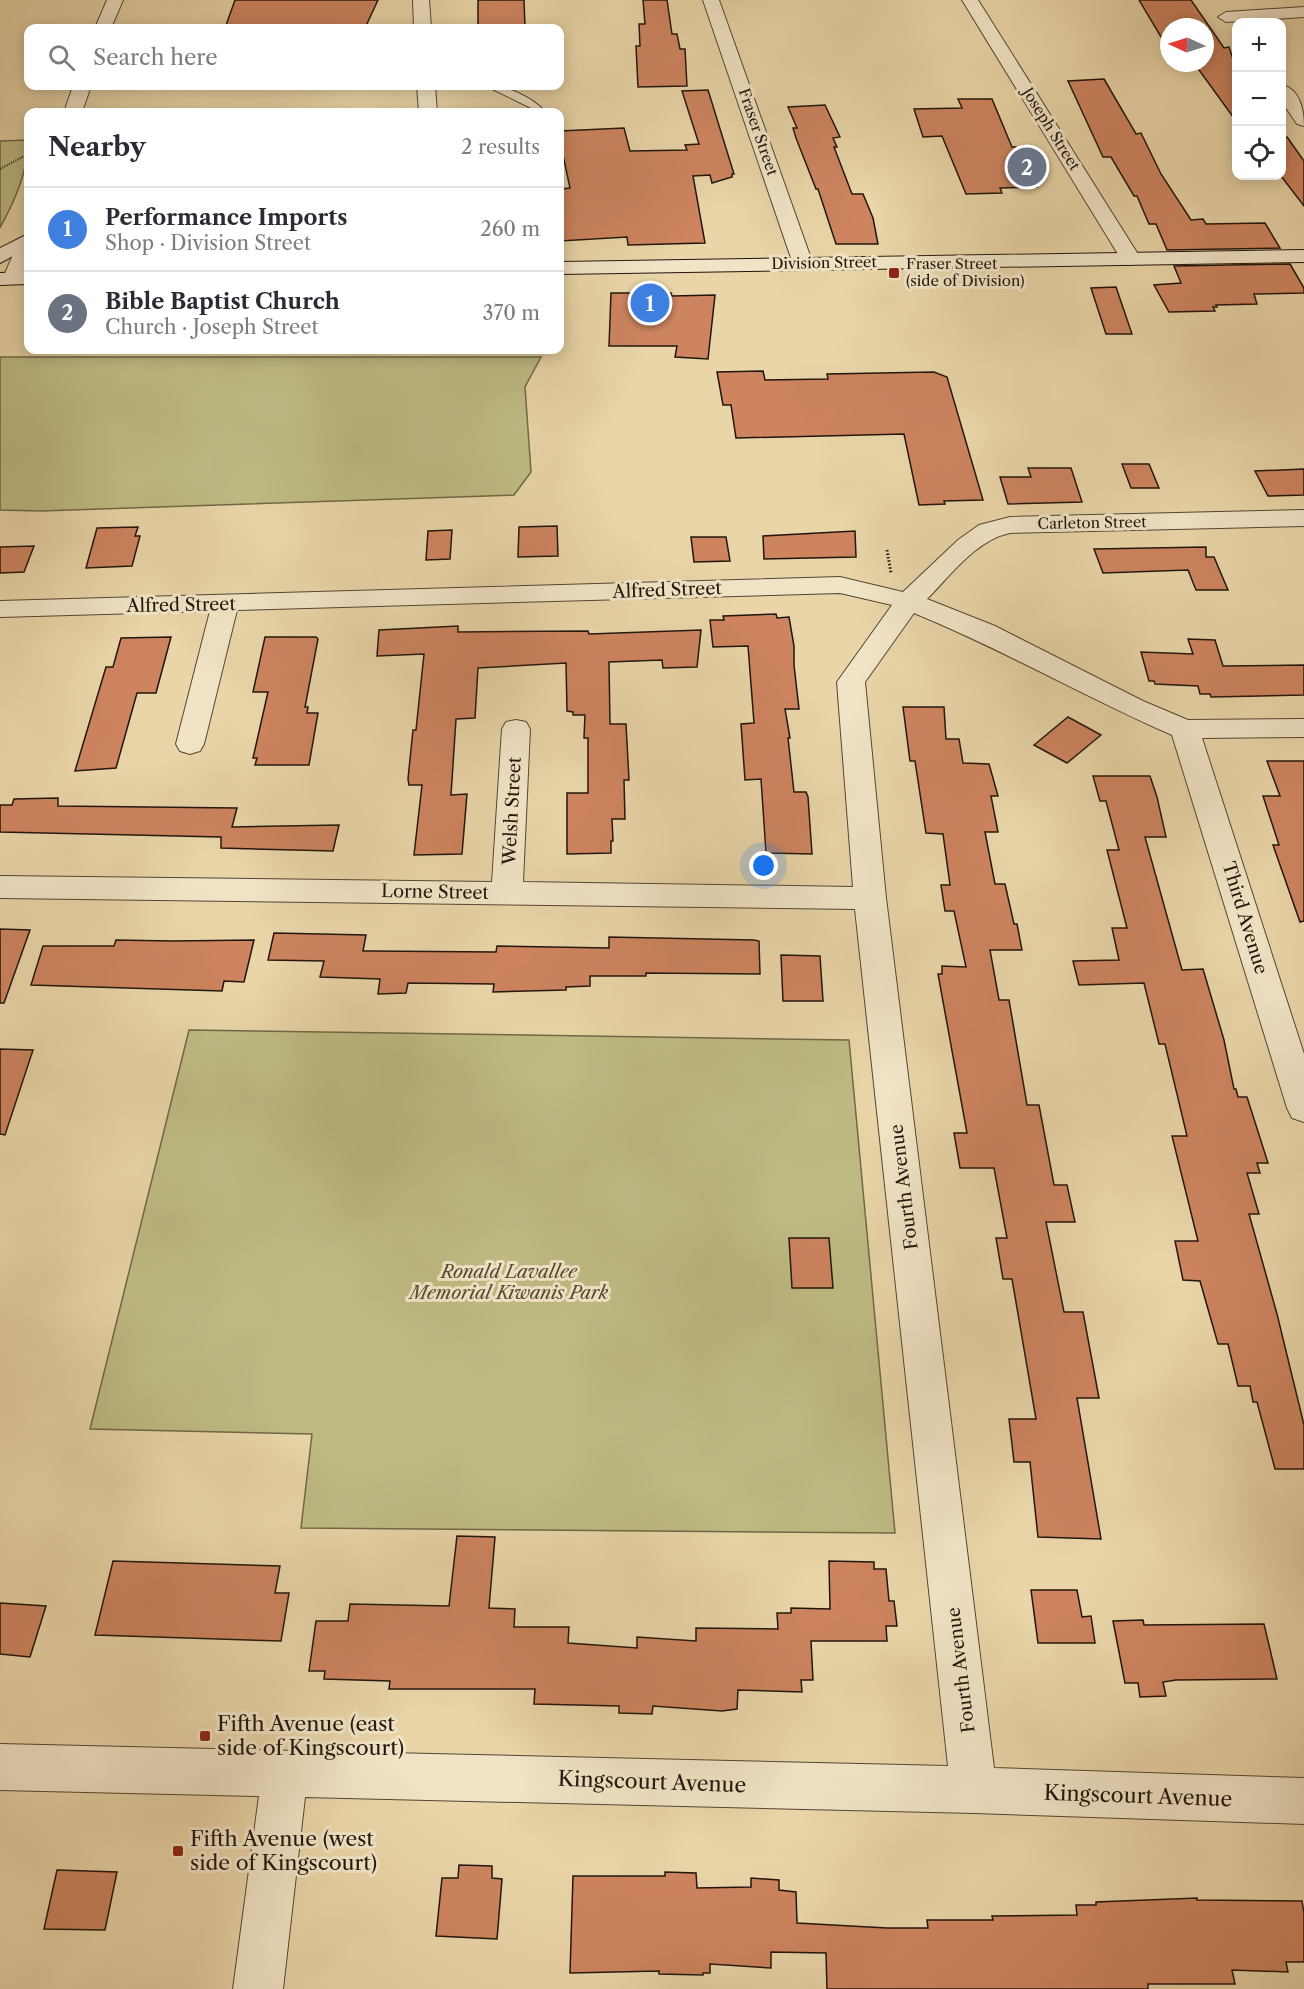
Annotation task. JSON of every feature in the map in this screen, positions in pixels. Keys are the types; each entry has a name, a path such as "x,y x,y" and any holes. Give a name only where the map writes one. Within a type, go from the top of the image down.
{"street":[{"path":"105,24 115,0"},
{"path":"422,0 423,24"},
{"name":"Fraser Street","path":"711,0 803,264"},
{"name":"Joseph Street","path":"970,0 1131,259"},
{"path":"1213,0 1232,25"},
{"path":"1226,17 1304,12"},
{"path":"74,108 81,90"},
{"path":"426,90 428,108"},
{"path":"1286,97 1304,120"},
{"path":"0,257 24,244"},
{"path":"14,278 24,252"},
{"name":"Division Street","path":"564,268 1304,256"},
{"name":"Carleton Street","path":"900,587 988,530 1010,525 1304,518"},
{"name":"Alfred Street","path":"0,609 840,585 900,587 1133,707 1185,729 1304,728"},
{"name":"Fourth Avenue","path":"900,587 851,682 870,898 974,1790"},
{"path":"190,744 225,604"},
{"name":"Welsh Street","path":"507,893 516,729"},
{"name":"Third Avenue","path":"1185,729 1304,1108"},
{"name":"Lorne Street","path":"0,887 870,898"},
{"name":"Kingscourt Avenue","path":"0,1767 285,1772 1304,1801"},
{"path":"258,1989 285,1772"}],"lane":[{"path":"499,90 537,108"}],"path":[{"path":"0,169 24,156"},
{"path":"886,550 900,587"}],"green space":[{"path":"24,140 23,174 0,228 0,141"},
{"path":"0,357 541,357 525,387 531,472 514,495 41,511 0,510"},
{"name":"Ronald Lavallee Memorial Kiwanis Park","path":"189,1030 849,1040 895,1533 301,1528 312,1434 90,1429"}],"building":[{"path":"235,0 378,0 367,24 226,24"},
{"path":"478,0 524,0 525,24 478,24"},
{"path":"643,0 667,0 672,34 677,34 680,49 685,49 687,86 638,87 636,46 640,46 639,24 645,24"},
{"path":"1139,0 1191,0 1203,18 1160,18 1160,35"},
{"path":"1214,33 1224,48 1229,47 1232,56 1232,115 1201,72 1214,72"},
{"path":"1104,79 1136,134 1141,133 1161,174 1191,220 1203,219 1206,224 1265,223 1280,248 1167,250 1156,224 1149,224 1137,196 1134,196 1111,157 1103,157 1068,81"},
{"path":"708,90 734,174 732,177 712,183 710,175 693,176 705,243 628,245 627,237 564,241 564,189 570,188 564,160 564,131 624,128 630,151 687,150 685,145 699,144 682,91"},
{"path":"958,99 992,99 1012,147 1016,147 1037,187 1000,188 1002,193 966,194 942,136 923,137 914,109 962,108"},
{"path":"825,105 840,137 833,138 837,147 834,147 852,194 863,194 873,218 878,244 836,244 818,189 816,189 796,138 793,128 797,128 788,107"},
{"path":"1286,137 1304,161 1304,206 1284,180 1286,180"},
{"path":"1290,264 1304,288 1304,293 1254,294 1257,304 1216,305 1217,307 1213,307 1215,311 1169,312 1154,285 1181,283 1174,266"},
{"path":"1116,287 1132,334 1106,334 1091,288"},
{"path":"611,293 671,293 672,296 715,295 708,359 675,357 677,346 609,346"},
{"path":"763,371 765,380 828,379 827,374 934,372 947,377 983,500 944,501 945,504 919,505 904,434 736,438 731,405 723,405 717,372"},
{"path":"1122,464 1149,464 1159,488 1131,488"},
{"path":"1028,468 1071,468 1082,502 1008,504 1000,477 1031,477"},
{"path":"1304,469 1304,495 1268,496 1255,471"},
{"path":"557,526 558,556 518,557 519,527"},
{"path":"138,527 135,536 140,536 132,566 86,568 97,528"},
{"path":"452,530 450,559 426,560 428,531"},
{"path":"855,531 856,557 764,559 763,536"},
{"path":"691,537 726,537 730,561 694,562"},
{"path":"34,546 24,572 0,573 0,547"},
{"path":"1206,547 1206,557 1214,557 1228,590 1196,590 1188,570 1103,573 1094,549"},
{"path":"776,614 777,618 789,617 794,646 799,709 785,709 790,738 788,738 794,792 806,792 808,797 812,854 766,853 761,779 745,780 741,724 754,723 748,646 713,647 710,620 724,620 723,616"},
{"path":"458,626 458,632 588,631 589,634 701,630 697,667 663,668 662,660 609,662 610,724 626,724 629,780 624,780 625,819 612,819 611,853 567,854 567,793 588,793 588,738 584,738 585,715 573,715 573,712 567,711 566,663 478,668 475,718 456,719 451,795 467,794 462,854 414,855 422,785 409,785 408,779 424,654 377,656 379,630"},
{"path":"171,637 156,693 137,693 116,768 75,771 106,667 113,667 121,638"},
{"path":"265,637 316,637 318,639 305,707 308,707 307,713 318,713 309,765 255,765 257,758 253,758 268,692 253,692"},
{"path":"1188,639 1215,640 1223,666 1304,665 1304,695 1211,697 1210,694 1200,694 1198,686 1155,684 1154,681 1149,681 1141,652 1193,654"},
{"path":"903,707 944,707 946,739 959,739 963,763 989,764 998,796 991,796 998,832 985,832 995,884 1005,884 1022,950 990,950 999,1000 1009,1000 1027,1105 1039,1105 1054,1185 1067,1185 1075,1222 1046,1222 1064,1312 1083,1312 1099,1398 1077,1398 1101,1539 1038,1537 1030,1462 1014,1462 1009,1419 1036,1419 1012,1279 1003,1279 996,1238 1007,1238 994,1168 960,1168 954,1133 967,1133 938,974 942,974 942,966 966,967 954,911 945,911 941,885 950,885 943,834 926,833 915,761 910,761"},
{"path":"1068,717 1101,735 1067,763 1034,745"},
{"path":"1267,761 1304,761 1304,921 1300,922 1273,845 1279,845 1263,796 1280,796"},
{"path":"1093,776 1150,776 1157,797 1166,837 1145,837 1182,970 1203,969 1224,1040 1234,1089 1238,1097 1247,1097 1268,1163 1257,1163 1260,1173 1247,1173 1259,1214 1249,1214 1277,1314 1304,1425 1304,1469 1275,1469 1257,1402 1253,1402 1250,1386 1238,1386 1228,1344 1218,1344 1200,1281 1183,1280 1175,1241 1198,1241 1172,1136 1187,1136 1165,1044 1159,1044 1144,983 1079,985 1073,961 1119,960 1112,928 1127,928 1107,850 1119,850 1106,801 1100,801"},
{"path":"58,798 58,806 237,808 232,827 339,825 333,851 221,848 221,837 0,832 0,805 12,805 14,799"},
{"path":"0,929 30,930 4,1003 0,1003"},
{"path":"274,933 366,935 363,951 496,952 497,946 609,948 609,937 754,940 759,941 760,974 646,973 646,976 590,976 590,986 566,987 566,990 493,992 494,984 408,983 406,993 378,994 380,979 320,977 324,961 268,960"},
{"path":"116,940 254,940 244,982 224,981 222,991 31,985 43,946 114,946"},
{"path":"781,955 820,956 823,1001 783,1001"},
{"path":"0,1049 33,1050 5,1135 0,1134"},
{"path":"789,1238 829,1238 833,1288 792,1288"},
{"path":"457,1536 495,1537 489,1608 515,1609 514,1627 569,1627 568,1643 637,1648 637,1637 696,1641 696,1628 778,1629 777,1613 791,1613 791,1608 830,1609 829,1561 874,1562 874,1569 886,1569 889,1601 894,1601 897,1626 886,1626 887,1641 811,1641 813,1680 801,1680 802,1692 738,1690 737,1709 722,1711 653,1706 652,1714 619,1713 619,1706 534,1704 535,1689 389,1689 390,1681 324,1679 325,1671 309,1671 316,1621 348,1621 350,1604 449,1606"},
{"path":"113,1561 280,1566 275,1593 289,1593 281,1641 95,1635"},
{"path":"1031,1590 1077,1590 1082,1617 1091,1616 1095,1643 1038,1643"},
{"path":"0,1603 46,1606 30,1657 0,1654"},
{"path":"1143,1620 1144,1625 1264,1624 1277,1679 1176,1680 1163,1682 1166,1696 1140,1697 1138,1683 1125,1683 1113,1621"},
{"path":"459,1865 492,1866 492,1878 502,1879 497,1939 436,1936 442,1878 458,1878"},
{"path":"57,1870 117,1872 105,1930 44,1929"},
{"path":"665,1872 696,1873 697,1888 751,1887 751,1878 779,1880 779,1890 796,1892 797,1923 887,1928 928,1928 927,1920 993,1920 992,1916 1077,1915 1076,1905 1096,1905 1096,1902 1197,1898 1197,1900 1302,1901 1304,1962 1286,1962 1288,1972 1232,1970 1235,1984 1148,1984 1148,1989 827,1989 826,1953 771,1952 771,1968 710,1964 710,1973 703,1973 703,1975 659,1974 659,1971 570,1973 573,1876 665,1876"}],"place":[{"name":"Bible Baptist Church","path":"1027,167"},
{"name":"Fraser Street (side of Division)","path":"894,273"},
{"name":"Performance Imports","path":"650,303"},
{"name":"Fifth Avenue (east side of Kingscourt)","path":"205,1736"},
{"name":"Fifth Avenue (west side of Kingscourt)","path":"178,1851"}]}
